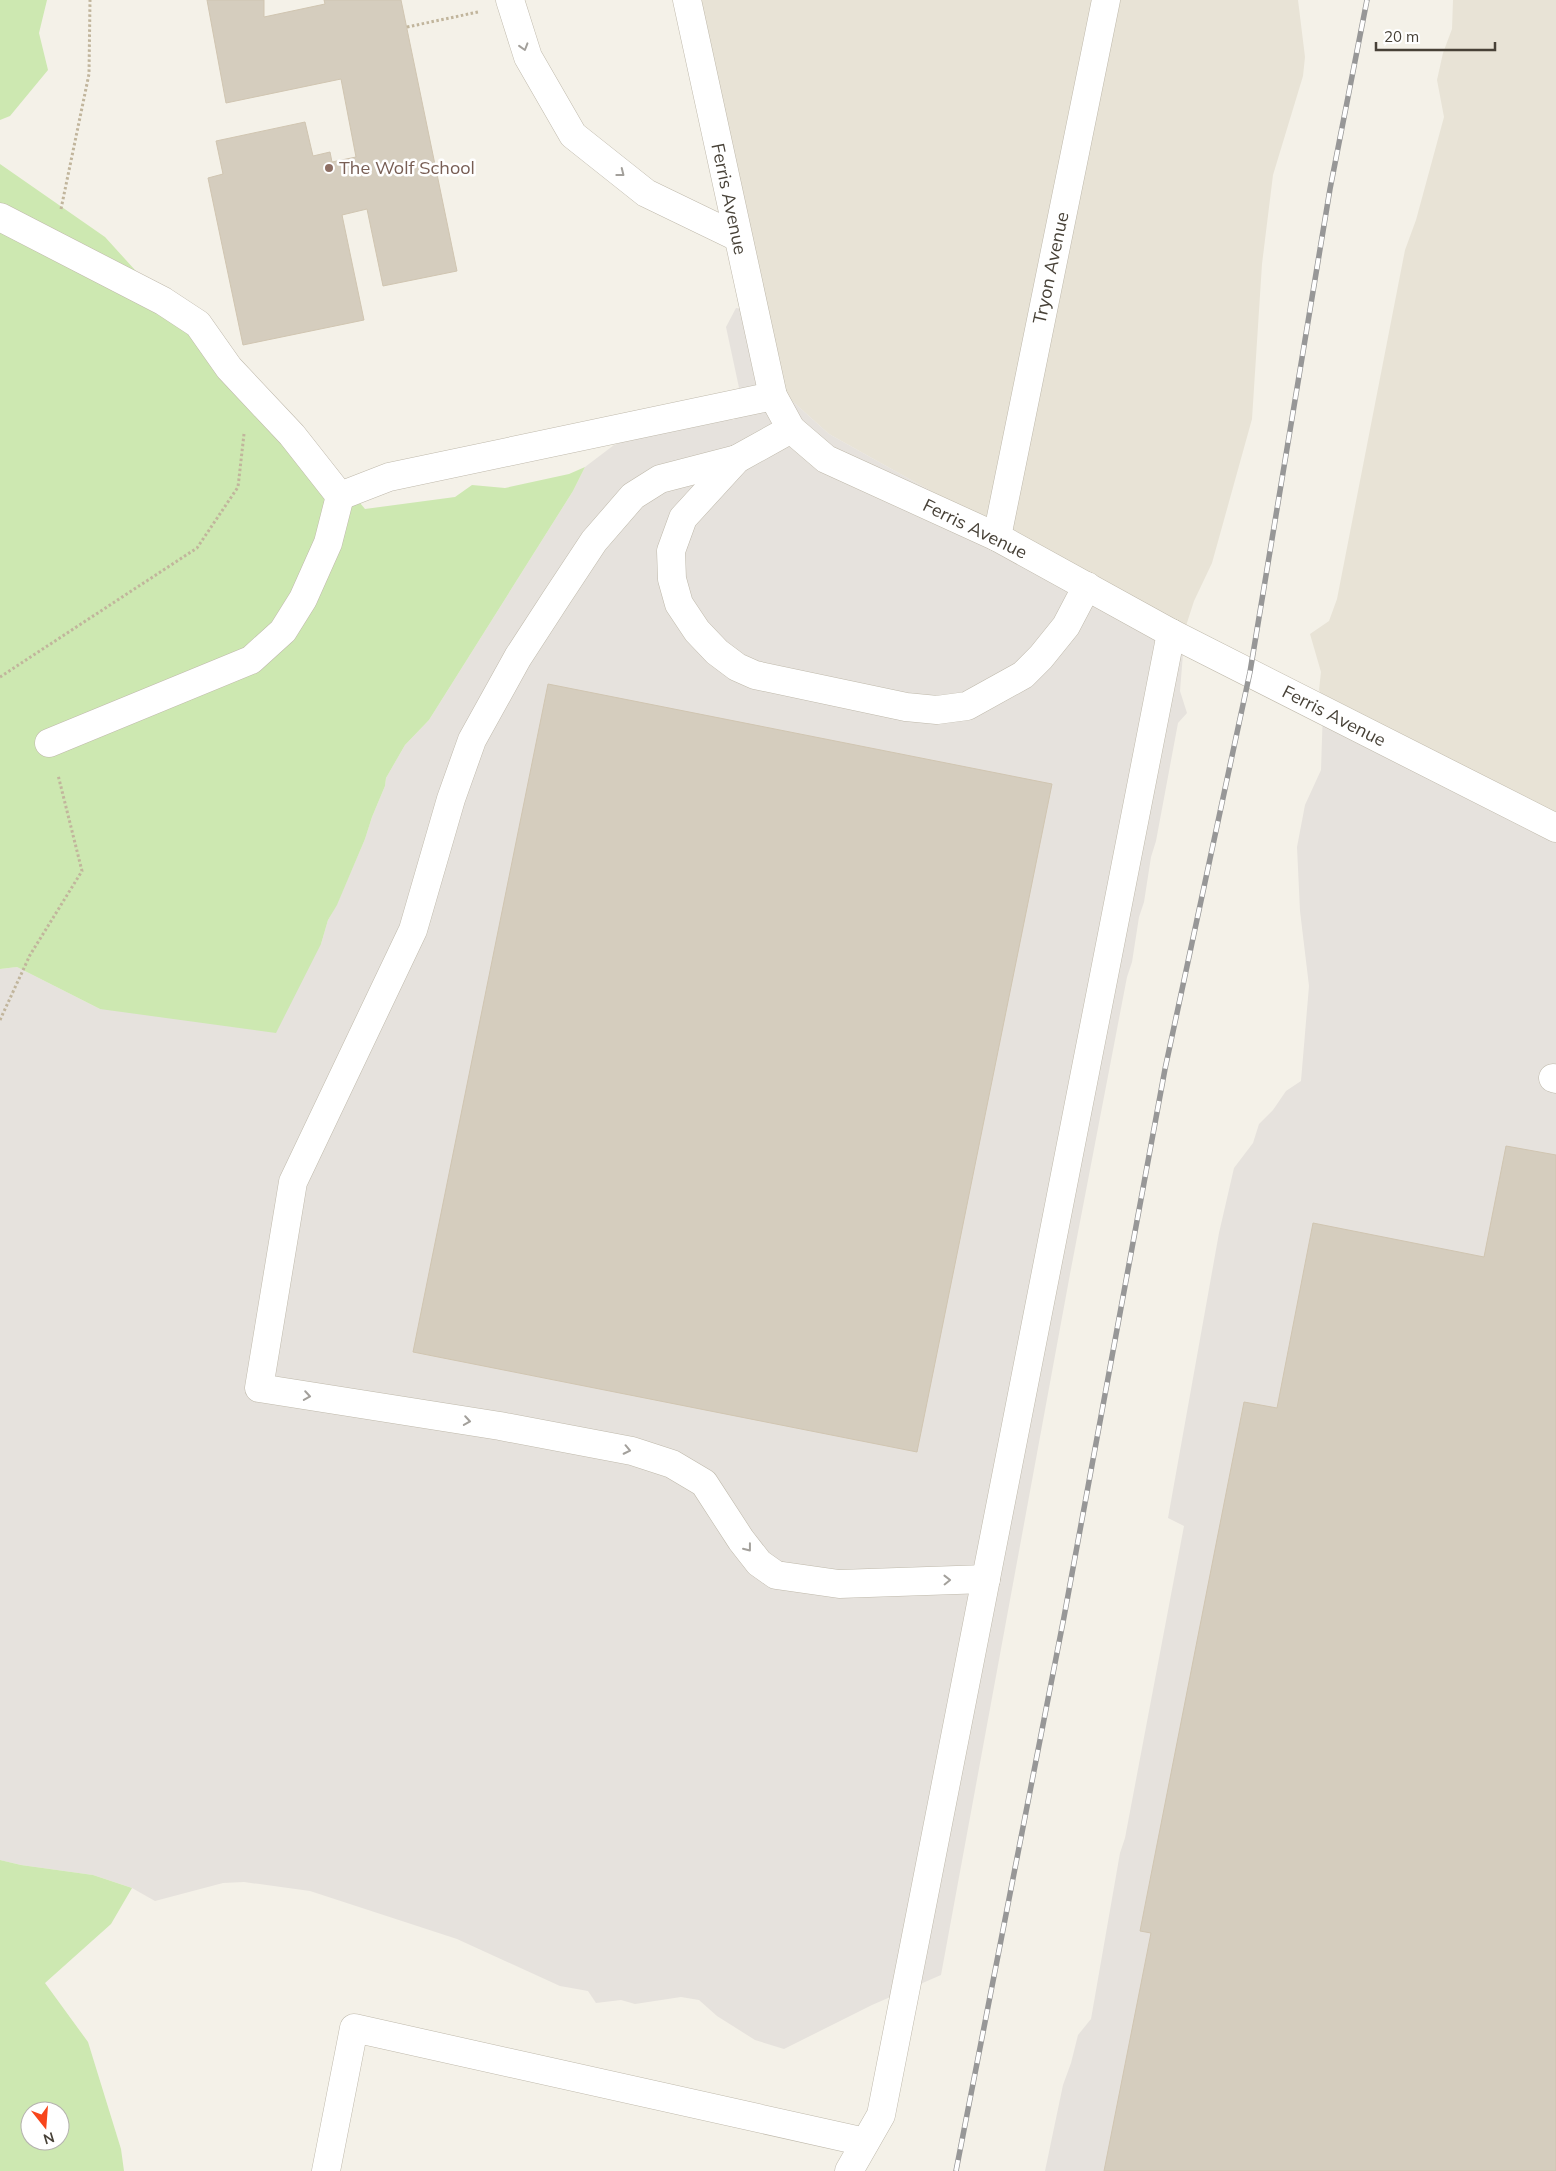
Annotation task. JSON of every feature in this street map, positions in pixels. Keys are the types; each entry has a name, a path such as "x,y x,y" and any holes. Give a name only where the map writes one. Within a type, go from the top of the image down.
{"street":[{"name":"Ferris Avenue","path":"687,0 773,396 791,429 826,459 997,537 1171,633 1556,828"},
{"name":"Tryon Avenue","path":"997,537 1106,0"},
{"path":"511,3 528,57 573,135 646,193 737,237"},
{"path":"0,217 163,301 198,324 229,368 292,434 340,496"},
{"path":"340,496 389,477 773,396"},
{"path":"791,429 737,459 660,479 633,496 594,541 556,597 518,658 472,740 451,799 413,930 293,1182 258,1388 500,1426 632,1451 672,1464 704,1483 741,1540 759,1563 776,1575 839,1584 986,1579"},
{"path":"737,459 683,518 671,551 672,579 679,604 697,630 717,652 736,667 755,676 906,707 937,710 967,706 1023,675 1041,657 1066,626 1086,586"},
{"path":"50,743 251,660 283,631 303,599 328,544 340,496"},
{"path":"849,2171 881,2115 1171,633"},
{"path":"326,2171 354,2028 865,2142"}],"path":[{"path":"53,246 89,74 90,0"},
{"path":"407,27 511,3"},
{"path":"0,677 197,548 238,487 244,433"},
{"path":"0,1020 30,956 82,872 50,743"}],"shaded area":[{"path":"690,0 1298,0 1305,57 1303,76 1273,175 1262,264 1252,419 1212,563 1194,601 1185,629 829,434 790,399 773,370"},
{"path":"1453,0 1556,0 1556,818 1325,703 1319,690 1321,672 1310,634 1329,621 1337,599 1405,250 1416,220 1444,117 1437,80 1443,53 1452,29"},
{"path":"736,308 752,310 773,370 790,399 829,434 972,514 987,517 1185,629 1180,691 1187,713 1178,723 1156,841 1151,857 1144,902 1139,917 1132,962 1127,977 1070,1274 941,1975 872,2005 784,2049 755,2040 717,2016 699,2000 681,1997 635,2004 621,2000 596,2003 588,1991 560,1986 457,1939 310,1891 244,1882 223,1883 155,1901 132,1888 93,1875 21,1865 0,1860 0,969 17,967 100,1009 321,944 328,920 337,904 365,839 385,786 386,778 405,745 429,720 573,491 585,467 614,445 713,408 723,419 734,420 741,397 726,327"},
{"path":"1323,709 1556,818 1556,2171 1045,2171 1063,2085 1078,2035 1091,2019 1120,1853 1125,1838 1184,1526 1168,1518 1219,1233 1234,1168 1253,1143 1259,1124 1273,1110 1286,1091 1301,1081 1309,986 1300,911 1297,847 1305,805 1321,770"}],"green space":[{"path":"0,0 47,0 39,33 48,70 10,116 0,120"},
{"path":"0,164 105,237 274,423 308,440 365,509 455,497 472,485 505,488 569,474 585,467 573,491 429,720 405,745 386,778 385,786 365,839 337,905 328,920 321,944 276,1033 100,1009 17,967 0,969"},
{"path":"0,1860 21,1865 93,1875 132,1888 111,1924 45,1983 88,2042 121,2149 124,2171 0,2171"}],"building":[{"name":"The Wolf School","path":"207,0 264,0 264,17 325,4 324,0 401,0 457,271 383,286 367,209 342,215 364,320 243,345 208,178 223,174 216,141 305,122 313,156 330,152 332,162 356,157 341,79 226,103"},
{"path":"548,684 1052,784 917,1452 413,1352"},
{"path":"1506,1146 1556,1155 1556,2171 1104,2171 1151,1933 1140,1931 1244,1402 1277,1408 1313,1223 1484,1257"}],"railway":[{"path":"956,2171 1064,1617 1165,1069 1250,672 1330,189 1367,0"}],"place":[{"name":"The Wolf School","path":"329,168"}]}
